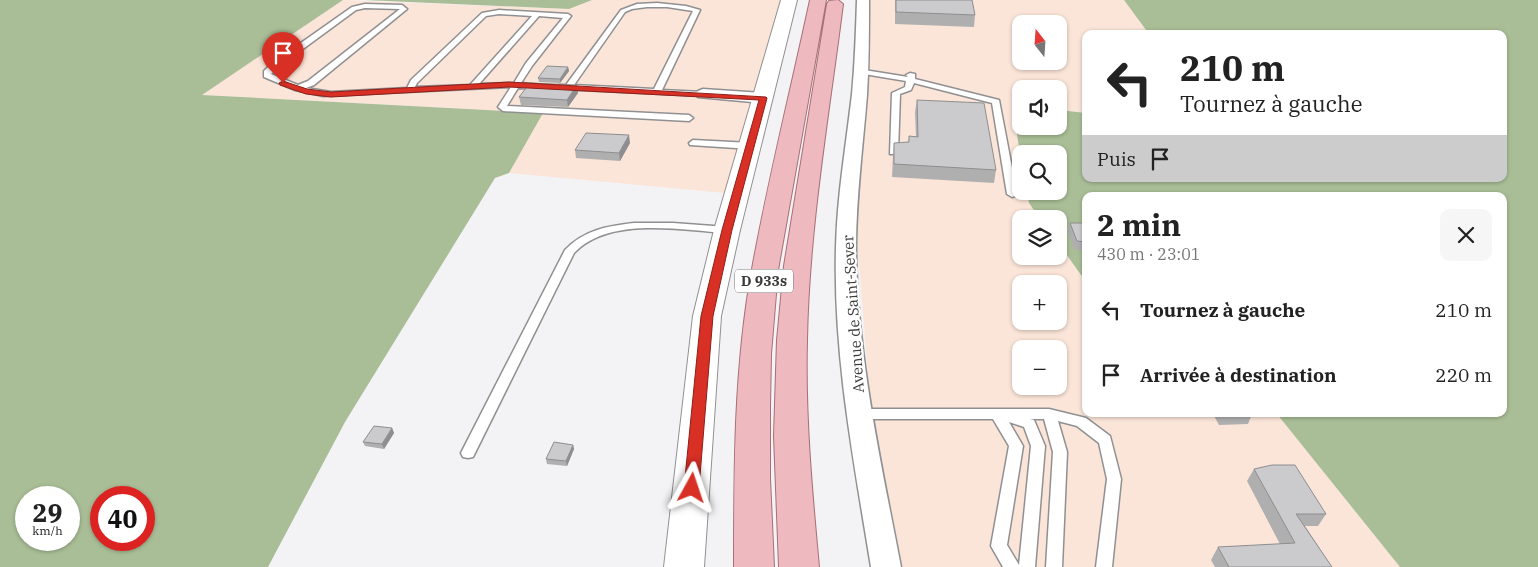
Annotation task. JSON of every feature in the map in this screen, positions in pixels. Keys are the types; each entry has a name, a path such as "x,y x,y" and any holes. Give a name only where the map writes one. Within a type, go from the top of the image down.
{"main road":[{"name":"D 933s","path":"754,567 752,478 754,406 756,354 765,270 818,0"},
{"name":"D 933s","path":"799,567 791,436 792,340 797,266 835,0"}],"street":[{"path":"684,567 707,316 727,230 789,0"},
{"name":"Avenue de Saint-Sever","path":"864,0 861,72 849,191 846,249 850,320 860,414 886,567"},
{"path":"703,94 763,98"}],"lane":[{"path":"568,88 623,11 628,7 643,5 694,9 696,14 657,92"},
{"path":"298,88 311,83 404,9 375,6 354,8 268,71 267,75 298,88 318,94 518,85 703,94"},
{"path":"410,90 414,82 484,14 499,12 568,16 529,64 518,85 502,107 506,109 689,118"},
{"path":"472,87 538,14"},
{"path":"861,72 911,80 996,102 1012,194"},
{"path":"892,152 896,93 908,88 911,80"},
{"path":"693,143 751,146"},
{"path":"468,453 569,252 582,240 606,229 632,226 727,230"},
{"path":"860,414 1049,414 1081,422 1105,440 1114,479 1104,567"},
{"path":"998,414 1016,446 999,546 1012,567"},
{"path":"998,414 1029,424 1038,446 1027,567"},
{"path":"1049,414 1060,452 1054,567"}],"shaded area":[{"path":"343,0 569,9 592,0 783,0 725,193 509,173 542,113 201,95"},
{"path":"866,0 1124,0 1146,30 1082,30 1082,113 1067,111 1067,80 1012,80 1012,135 1017,135 1019,145 1012,145 1012,200 1028,200 1034,210 1012,210 1012,265 1067,265 1067,255 1082,276 1082,417 1279,417 1400,567 902,567 869,389 857,237"}],"green space":[{"path":"0,0 343,0 202,95 543,113 509,173 495,178 345,422 268,567 0,567"},
{"path":"365,0 592,0 569,9"},
{"path":"1124,0 1538,0 1538,567 1400,567 1279,417 1507,417 1507,192 1082,192 1082,276 1067,255 1067,210 1034,210 1028,200 1067,200 1067,145 1019,145 1017,135 1067,135 1067,111 1082,113 1082,182 1507,182 1507,30 1146,30"}],"building":[{"path":"896,0 972,0 975,15 896,12"},
{"path":"547,66 568,67 560,79 538,78"},
{"path":"530,83 577,85 567,100 519,97"},
{"path":"917,100 984,103 996,170 894,164 894,143 909,142 909,136 918,137"},
{"path":"586,133 629,135 619,153 575,150"},
{"path":"1070,223 1082,223 1082,242 1077,241"},
{"path":"374,426 392,428 382,444 363,442"},
{"path":"554,442 573,445 566,461 546,459"},
{"path":"1272,465 1295,465 1326,514 1296,514 1332,567 1229,567 1218,547 1295,543 1254,469"}],"route":[{"path":"283,83 318,94 509,85 763,98 727,230 707,316 692,488"}]}
